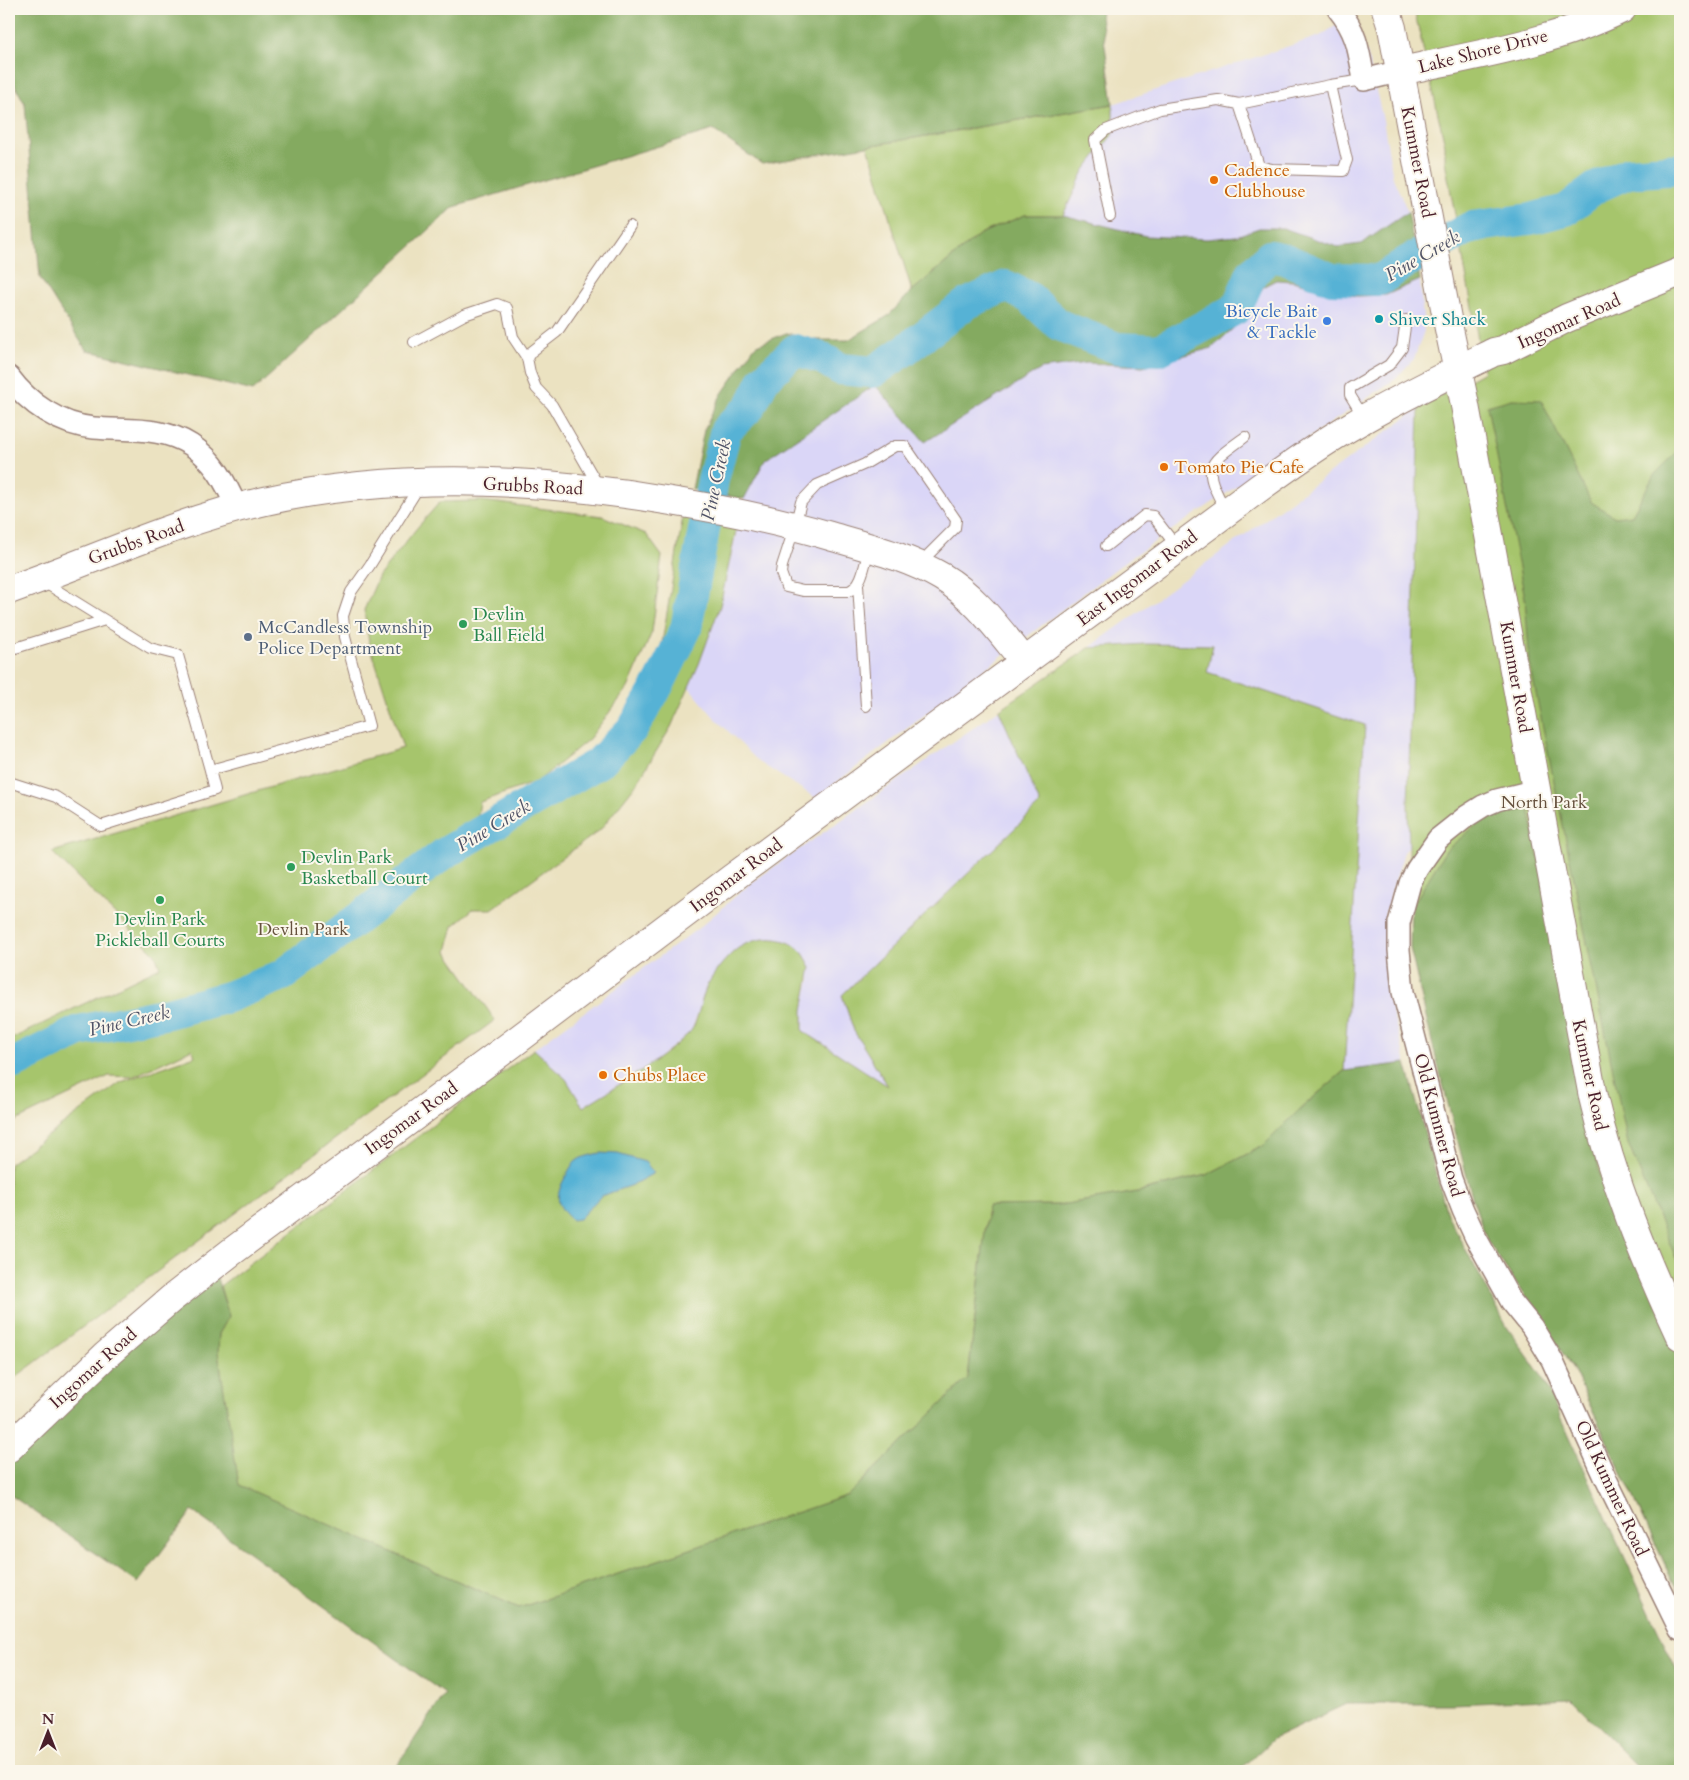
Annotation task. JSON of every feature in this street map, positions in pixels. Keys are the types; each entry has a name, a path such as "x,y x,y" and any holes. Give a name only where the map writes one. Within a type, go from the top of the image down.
{"street":[{"path":"1338,9 1346,19 1357,40 1364,80 1401,72"},
{"name":"Kummer Road","path":"1386,9 1392,28 1425,196 1584,1053 1601,1129 1627,1212 1680,1336"},
{"name":"Lake Shore Drive","path":"1401,72 1513,46 1568,30 1622,9"},
{"name":"Ingomar Road","path":"1458,370 1568,318 1680,272"},
{"name":"East Ingomar Road","path":"830,806 1177,548 1310,452 1416,390 1458,370"},
{"path":"9,376 31,401 48,413 67,422 94,428 147,430 164,433 190,444 210,461 219,472 237,508"},
{"name":"Grubbs Road","path":"9,590 139,540 237,508 297,495 380,484 422,482 488,482 601,490 690,504 795,526 870,548 918,565 941,576 963,592 1025,662"},
{"name":"Old Kummer Road","path":"1536,790 1497,800 1483,806 1438,839 1417,868 1410,883 1399,923 1399,950 1403,992 1451,1179 1463,1210 1476,1238 1512,1301 1532,1327 1552,1360 1605,1477 1680,1630"},
{"name":"Ingomar Road","path":"9,1448 105,1356 171,1299 224,1257 830,806"}],"lane":[{"path":"1110,216 1095,140 1106,130 1160,109 1218,100 1239,104 1330,85 1364,80"},
{"path":"1239,104 1259,166 1272,169 1343,171 1347,160 1330,85"},
{"path":"527,358 531,352 557,332 630,226"},
{"path":"414,342 464,315 498,304 507,308 514,337 527,358 536,388 552,405 601,490"},
{"path":"1364,419 1350,395 1350,388 1389,365 1402,348 1406,320"},
{"path":"1226,512 1212,484 1210,471 1217,457 1245,437"},
{"path":"858,585 850,591 803,591 786,587 781,573 801,502 817,485 865,464 895,446 906,446 956,520 955,528 918,565"},
{"path":"210,770 369,726 345,638 343,616 351,592 422,482"},
{"path":"1106,546 1146,515 1153,516 1177,548"},
{"path":"866,706 858,585 870,548"},
{"path":"9,782 56,797 100,826 215,790 178,655 150,648 40,579"},
{"path":"9,650 105,620"}],"shaded area":[{"path":"1340,23 1367,53 1383,120 1393,178 1408,212 1403,217 1361,244 1338,247 1313,239 1259,228 1236,236 1207,239 1146,236 1063,215 1084,171 1113,134 1113,104 1320,36"},
{"path":"1276,280 1293,281 1328,291 1386,295 1420,280 1424,331 1414,359 1394,380 1126,561 816,798 759,762 714,717 689,687 720,606 744,499 765,460 875,385 925,442 1041,369 1087,363 1143,366 1254,299 1264,286"},
{"path":"1419,408 1433,412 1450,805 1404,852 1385,913 1387,992 1406,1063 1344,1071 1365,725 1207,672 1213,645 1145,644 1089,648"},
{"path":"999,710 1040,804 842,995 854,1031 889,1087 803,1031 803,1010 810,979 801,951 789,942 773,939 759,940 738,948 721,965 698,1012 691,1032 650,1065 583,1107 566,1079 534,1049 700,927 751,883"}],"green space":[{"path":"9,9 1100,9 1113,104 762,164 713,130 454,207 253,391 86,350 40,278 25,104 9,74"},
{"name":"North Park","path":"1414,9 1680,9 1680,1596 1572,1367 1487,1240 1410,895 1408,805 1419,408 1484,372 1445,161 1445,145"},
{"path":"1113,104 1113,134 1084,171 1063,215 1025,215 980,234 912,291 868,146"},
{"path":"1408,212 1420,280 1386,295 1357,296 1328,291 1293,281 1276,280 1264,286 1242,320 1212,348 1143,366 1087,363 1041,369 925,442 875,385 765,460 744,499 692,489 704,430 721,395 755,346 786,333 816,340 848,340 888,316 912,291 980,234 1025,215 1063,215 1146,236 1207,239 1236,236 1259,228 1283,228 1338,247 1361,244"},
{"path":"1512,399 1541,400 1591,502 1615,517 1632,515 1654,475 1680,449 1680,1268 1628,1144 1530,664 1525,598 1487,406"},
{"name":"Devlin Park","path":"482,501 602,516 646,534 662,556 652,632 628,688 589,739 538,781 480,802 477,820 569,782 628,731 658,667 683,516 737,526 720,606 699,664 671,727 637,783 600,830 492,909 473,909 453,926 447,952 495,1020 9,1382 9,1164 121,1082 195,1056 192,1049 132,1077 109,1076 9,1124 9,1040 160,967 155,954 52,852 403,748 369,642 364,610 379,576 440,502"},
{"path":"1145,644 1213,645 1207,672 1365,725 1344,1071 1299,1110 1263,1146 1206,1175 1138,1192 1060,1205 988,1206 968,1378 848,1495 519,1608 238,1485 218,1352 219,1334 229,1316 220,1286 534,1049 566,1079 583,1107 638,1073 665,1054 689,1033 695,1024 706,989 714,974 737,949 752,941 778,939 787,942 801,951 811,967 803,1010 803,1031 888,1086 854,1031 842,995 1040,804 999,710 1089,648"},
{"path":"1529,808 1600,1176 1680,1353 1680,1596 1572,1367 1487,1240 1473,1200 1410,948 1411,908 1446,850 1484,819"},
{"path":"1406,1063 1447,1214 1507,1327 1541,1375 1680,1678 1680,1771 1643,1771 1571,1699 1452,1704 1346,1704 1273,1739 1239,1771 393,1771 445,1694 192,1511 138,1583 9,1494 9,1448 213,1266 229,1316 219,1334 218,1352 239,1485 519,1608 848,1495 968,1378 988,1206 1060,1205 1138,1192 1206,1175 1263,1146 1299,1110 1344,1071"}],"water":[{"path":"600,1153 618,1154 645,1162 654,1173 632,1185 601,1196 579,1219 572,1220 566,1215 558,1200 562,1183 576,1161"}],"waterway":[{"name":"Pine Creek","path":"9,1064 15,1063 79,1031 168,1013 228,997 283,975 445,853 600,762 633,728 660,682 686,629 713,480 726,430 750,407 764,379 795,350 822,358 840,369 873,372 966,304 1006,286 1030,298 1059,325 1117,348 1159,350 1236,309 1252,273 1270,256 1285,259 1332,279 1380,280 1408,261 1471,227 1530,219 1566,210 1595,188 1628,173 1680,169"}],"place":[{"name":"Cadence Clubhouse","path":"1214,180"},
{"name":"Shiver Shack","path":"1379,319"},
{"name":"Bicycle Bait & Tackle","path":"1327,321"},
{"name":"Tomato Pie Cafe","path":"1164,467"},
{"name":"Devlin Ball Field","path":"463,624"},
{"name":"McCandless Township Police Department","path":"248,637"},
{"name":"Devlin Park Basketball Court","path":"291,867"},
{"name":"Devlin Park Pickleball Courts","path":"160,900"},
{"name":"Chubs Place","path":"603,1075"}]}
